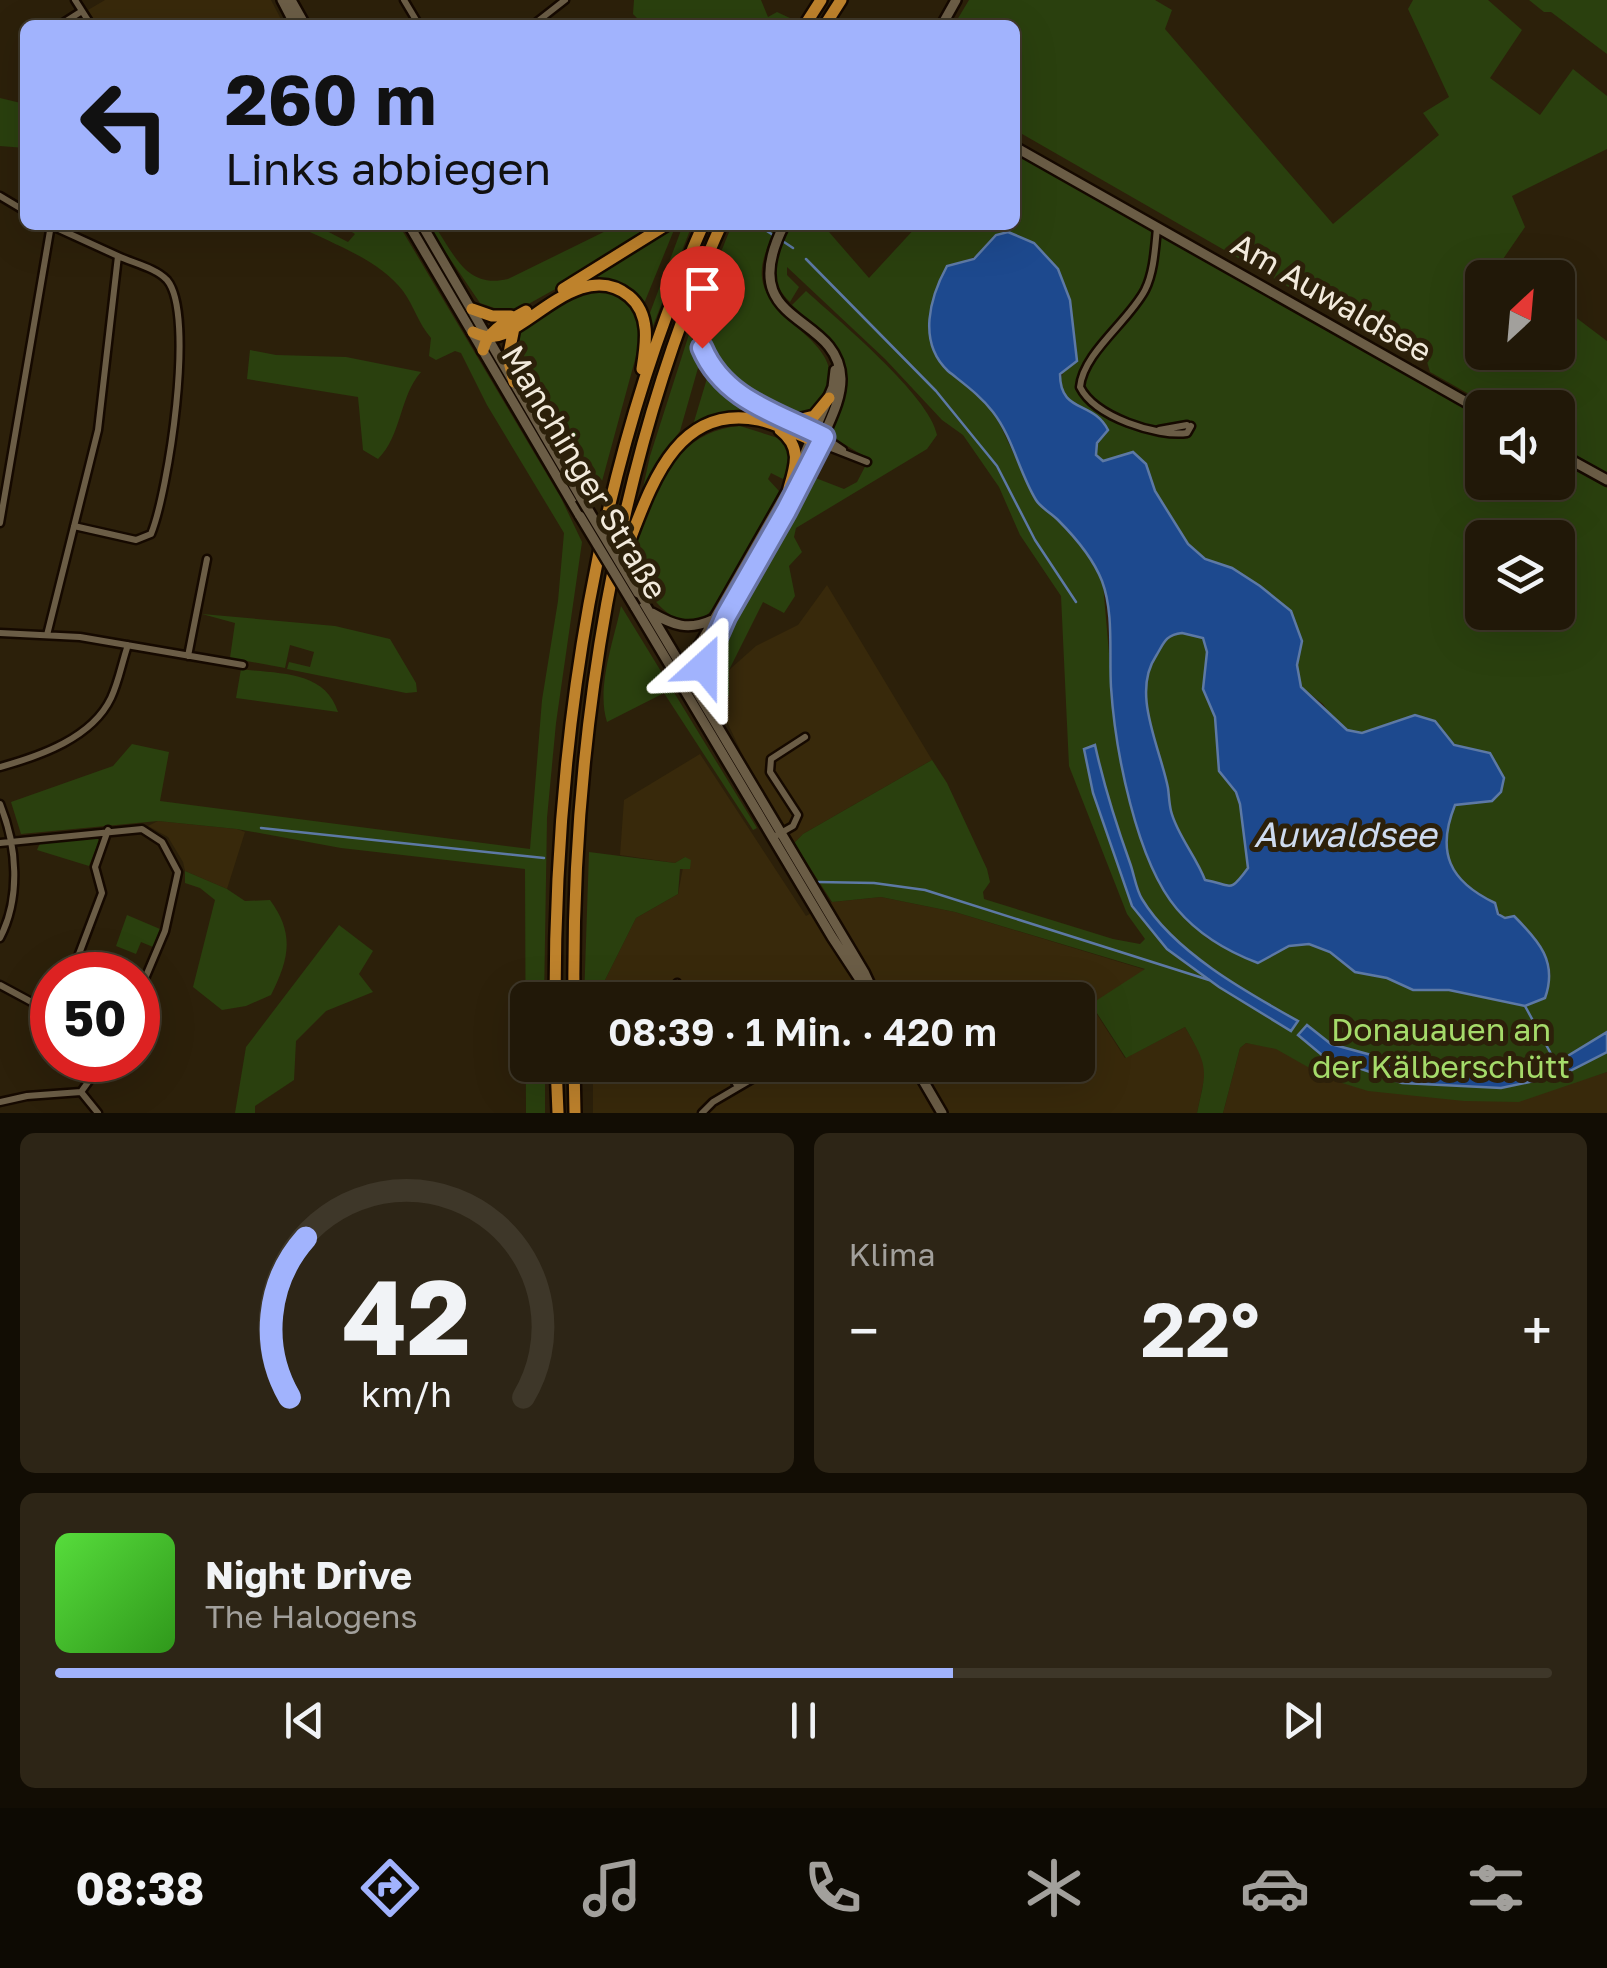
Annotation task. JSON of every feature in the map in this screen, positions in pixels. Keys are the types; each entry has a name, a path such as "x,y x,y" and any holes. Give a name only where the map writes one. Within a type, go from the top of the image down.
{"highway":[{"path":"473,332 486,344 658,230"},
{"path":"556,982 560,842 575,694 602,534 635,413 700,230"},
{"path":"720,230 700,304 702,348 712,369 728,387 818,438"},
{"path":"574,982 578,820 592,694 611,586 664,378 720,230"},
{"path":"472,309 515,322 584,288 612,287 630,296 640,310 646,339 635,413"},
{"path":"514,382 508,358 515,322"},
{"path":"792,421 814,416 829,398"},
{"path":"611,586 654,482 676,447 692,433 738,418 763,421 818,438"},
{"path":"763,421 786,435 796,449 789,488"},
{"path":"557,1082 558,1113"},
{"path":"574,1082 575,1113"}],"main road":[{"name":"Am Auwaldsee","path":"1020,149 1465,401"},
{"name":"Manchinger Straße","path":"412,230 473,332"},
{"name":"Manchinger Straße","path":"425,230 472,309 486,344 580,516 680,684 868,982"},
{"path":"706,707 707,663 726,616 840,388 840,370 832,354 772,289 770,256 782,230"},
{"name":"Manchinger Straße","path":"486,344 514,382 685,670 777,836"},
{"path":"680,684 818,438 835,377 832,354"},
{"path":"1575,462 1607,480"},
{"path":"650,611 681,627 714,619"},
{"path":"670,663 696,670 707,663"},
{"path":"924,1082 942,1113"}],"street":[{"path":"75,0 88,20"},
{"path":"539,20 565,0"},
{"path":"68,20 82,11"},
{"path":"1157,227 1151,272 1144,290 1086,368 1080,387 1084,396 1115,420 1168,435 1188,433 1189,425"},
{"path":"0,523 50,230"},
{"path":"62,230 158,273 172,288 180,374 178,409 151,534 136,540 74,526"},
{"path":"46,635 98,430 118,256"},
{"path":"818,438 867,462"},
{"path":"188,656 207,559"},
{"path":"0,633 128,644 243,665"},
{"path":"0,768 42,756 98,718 111,698 128,644"},
{"path":"777,836 793,826 798,814 769,765 776,753 805,736"},
{"path":"0,804 12,842 15,869 0,938"},
{"path":"80,952 102,893 95,867 108,830"},
{"path":"0,844 108,830 151,832 162,842 178,872 165,931 156,952"},
{"path":"0,985 30,1002"},
{"path":"0,1102 80,1092 88,1082"},
{"path":"735,1082 738,1087"},
{"path":"702,1113 747,1082"},
{"path":"80,1092 98,1113"}],"shaded area":[{"path":"105,0 271,0 281,20 95,20 88,10"},
{"path":"827,585 932,760 803,834 794,843 745,760 719,705 729,695 729,670 756,646 798,625"},
{"path":"700,754 806,916 832,902 881,897 955,912 1146,970 1095,1002 1095,982 604,982 636,918 678,894 685,857 675,863 620,855 624,800"},
{"path":"158,821 245,832 227,889 185,871 168,837 148,826"},
{"path":"1095,1011 1125,1058 1185,1027 1205,1061 1206,1071 1197,1113 593,1113 593,1082 1095,1082"},
{"path":"1246,1043 1542,1092 1607,1072 1607,1113 1223,1113 1240,1048"}],"green space":[{"path":"634,0 761,0 768,17 777,12 792,19 639,20 633,14"},
{"path":"969,0 1155,0 1172,10 1165,29 1333,224 1439,135 1423,113 1449,97 1408,9 1413,0 1488,0 1522,30 1490,78 1540,115 1573,69 1607,96 1607,149 1512,196 1525,227 1502,260 1465,260 1465,370 1575,370 1575,317 1607,341 1607,473 1575,455 1575,390 1465,392 1430,372 1423,348 1397,349 1020,133 1020,20 957,20"},
{"path":"1529,0 1607,0 1607,54 1551,12 1544,12"},
{"path":"0,98 20,103 20,148 0,146"},
{"name":"Donauauen an der Kälberschütt","path":"1020,157 1465,409 1465,500 1575,500 1575,470 1607,488 1607,1072 1519,1102 1464,1101 1368,1091 1329,1079 1276,1049 1246,1043 1240,1048 1223,1113 1197,1113 1204,1068 1185,1027 1126,1058 1095,1010 1095,1001 1145,969 955,912 881,897 832,902 794,843 803,834 932,760 947,783 987,869 990,882 983,892 984,899 1113,939 1140,944 1145,939 1127,914 1069,766 1061,596 1020,535 999,487 963,435 942,420 885,359 787,267 787,275 799,287 790,302 777,283 777,255 788,230 829,232 869,278 913,230 1020,230","holes":["1008,232 1034,243 1070,300 1077,351 1060,386 1069,399 1103,420 1096,455 1103,461 1118,456 1152,478 1155,491 1188,544 1205,559 1232,568 1260,586 1291,611 1302,641 1297,665 1301,687 1347,730 1362,733 1415,715 1435,721 1492,801 1455,805 1447,837 1451,863 1467,885 1495,903 1502,917 1543,952 1550,978 1545,998 1525,1006 1449,990 1413,990 1387,978 1355,972 1330,952 1309,944 1289,946 1257,962 1208,939 1177,910 1160,885 1127,789 1115,723 1103,584 1091,558 1058,520 1037,503 995,414 945,368 966,260","1095,746 1104,789 1142,898 1132,906 1093,793 1084,749"]},
{"path":"306,230 325,230 348,242 355,234 349,230 402,230 561,498 582,542 556,723 547,818 544,982 525,982 525,869 341,848 237,829 158,821 21,834 11,802 113,766 132,744 169,752 160,801 530,849 542,700 564,533 487,405 461,353 455,351 436,360 429,356 431,338 407,297 368,261"},
{"path":"430,230 437,230 463,267 482,279 494,281 508,279 608,230 650,230 523,307 503,311 480,303"},
{"path":"664,230 674,230 643,306 619,284 585,281"},
{"path":"681,230 690,230 651,331 648,318"},
{"path":"730,230 775,230 762,271 768,296 823,354 830,370 828,389 815,411 792,412 773,406 733,382 716,363 707,343 705,320 713,273"},
{"path":"593,290 610,291 632,304 642,334 595,507 533,398 516,354 516,339 528,323 561,302"},
{"path":"806,291 901,380 931,419 937,435 927,449 796,528 794,537 802,552 789,566 795,596 784,613 763,602 729,670 729,695 719,705 713,683 724,636 752,578 813,477 844,489 857,482 869,459 834,438 843,399 844,370 833,346 792,305"},
{"path":"691,328 700,361 680,431 655,466 640,501 650,456"},
{"path":"250,350 276,355 346,357 421,372 408,393 392,439 378,459 363,450 358,397 247,379"},
{"path":"708,375 736,400 790,426 742,413 718,415 693,425"},
{"path":"740,426 781,439 791,450 791,462 783,479 771,473 768,479 779,491 721,598 705,617 691,622 678,619 654,600 627,560 654,494 679,456 716,431"},
{"path":"621,606 757,828 753,830 664,693 607,722 605,679"},
{"path":"202,614 335,626 390,639 416,683 417,692 287,669 289,662 310,667 314,652 290,645 285,668 230,658 235,623"},
{"path":"1182,633 1203,638 1207,652 1203,689 1215,717 1227,782 1240,804 1248,868 1230,886 1205,880 1178,829 1150,720 1146,687 1149,671 1166,640"},
{"path":"241,669 311,681 332,698 338,712 236,698"},
{"path":"96,835 99,841 89,866 37,850 40,843"},
{"path":"589,852 675,863 685,857 691,860 690,869 680,869 678,894 636,918 604,982 585,982"},
{"path":"185,871 245,901 270,900 283,924 287,947 271,995 246,1006 222,1010 193,987 215,900 200,888 185,883"},
{"path":"127,915 160,929 153,947 141,942 137,952 131,952 116,946"},
{"path":"339,925 373,951 359,974 373,992 326,1011 296,1041 294,1080 255,1106 255,1113 235,1113 246,1047"},
{"path":"526,1082 545,1082 545,1113 526,1113"}],"water":[{"name":"Auwaldsee","path":"1008,232 1034,243 1058,269 1070,300 1077,361 1060,374 1061,387 1071,401 1094,414 1108,430 1097,443 1096,455 1103,461 1133,452 1146,464 1155,491 1188,544 1205,559 1232,568 1260,586 1291,611 1302,641 1297,665 1301,687 1347,730 1362,733 1415,715 1435,721 1454,745 1490,753 1504,778 1501,792 1492,801 1455,805 1447,851 1457,875 1495,903 1498,914 1505,918 1514,916 1538,943 1549,974 1545,998 1525,1006 1449,990 1413,990 1387,978 1355,972 1330,952 1309,944 1289,946 1258,963 1214,941 1177,909 1150,863 1130,803 1117,741 1108,606 1102,581 1077,541 1036,500 993,412 948,371 932,347 932,305 947,266 974,259 996,235","holes":["1182,633 1203,638 1207,652 1203,689 1215,717 1219,771 1236,792 1240,804 1248,868 1230,886 1205,880 1178,829 1147,703 1149,671 1166,640"]},
{"path":"1095,745 1142,899 1192,953 1234,984 1298,1021 1291,1031 1219,987 1167,949 1132,906 1093,793 1084,749"},
{"path":"1307,1025 1331,1044 1408,1065 1494,1070 1556,1063 1607,1032 1607,1052 1562,1075 1501,1088 1402,1083 1323,1056 1298,1035"}],"waterway":[{"path":"766,230 773,235"},
{"path":"784,242 793,248"},
{"path":"806,259 936,391 997,466 1035,540 1076,602"},
{"path":"261,828 544,858"},
{"path":"818,882 874,883 925,890 1209,980"},
{"path":"1525,1006 1556,1063"}],"route":[{"path":"702,348 718,378 737,394 824,437 726,616 704,666"}]}
